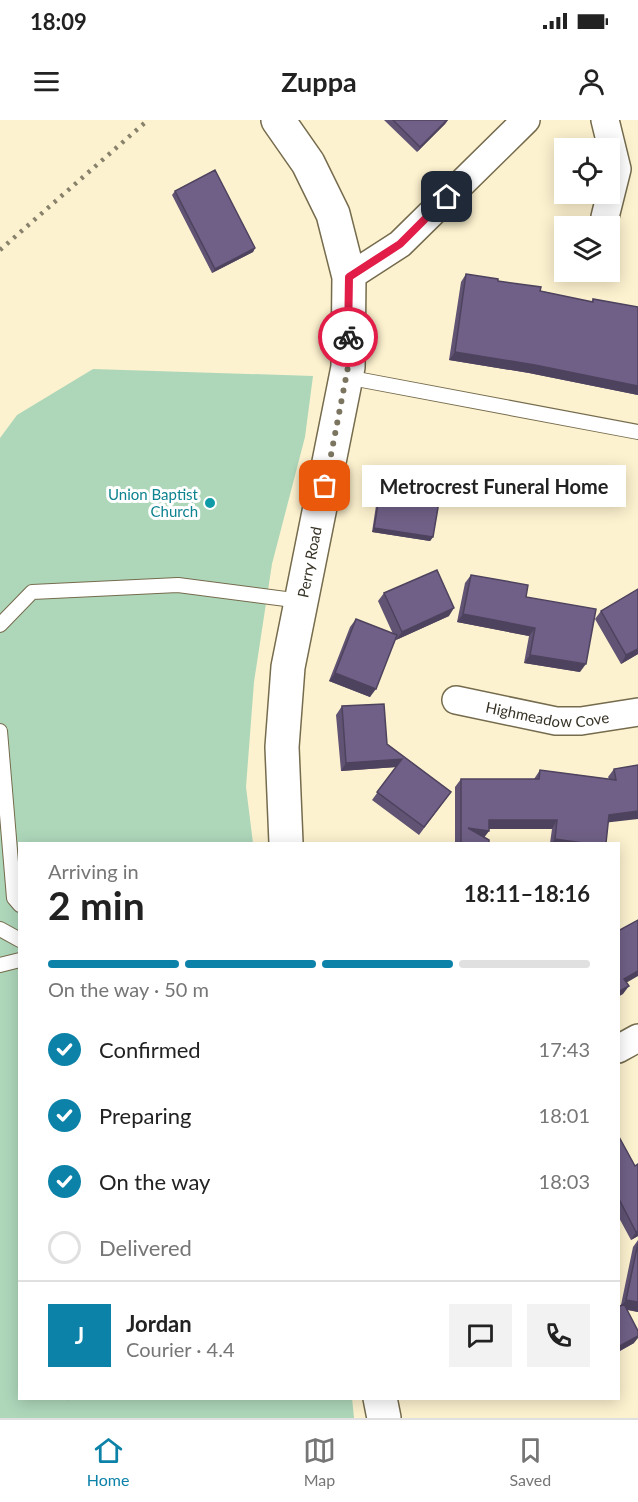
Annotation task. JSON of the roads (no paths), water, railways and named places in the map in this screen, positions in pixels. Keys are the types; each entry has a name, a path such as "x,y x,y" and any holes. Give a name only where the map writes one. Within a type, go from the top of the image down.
{"street":[{"name":"Perry Road","path":"278,120 308,163 333,214 349,277 348,367 288,667 282,747 286,842"},
{"path":"349,277 400,244 526,120"},
{"path":"605,120 617,169 605,216"},
{"name":"Highmeadow Cove","path":"456,700 556,721 581,721 638,712"},
{"path":"620,1048 638,1038"},
{"path":"380,1400 384,1418"}],"lane":[{"path":"346,377 638,432"},
{"path":"0,625 32,591 178,585 302,601"},
{"path":"0,731 14,898 18,903"},
{"path":"0,929 18,939"},
{"path":"0,965 18,960"}],"railway":[{"path":"0,250 148,120"}],"place":[{"name":"Metrocrest Funeral Home","path":"325,486"},
{"name":"Union Baptist Church","path":"210,503"}]}
